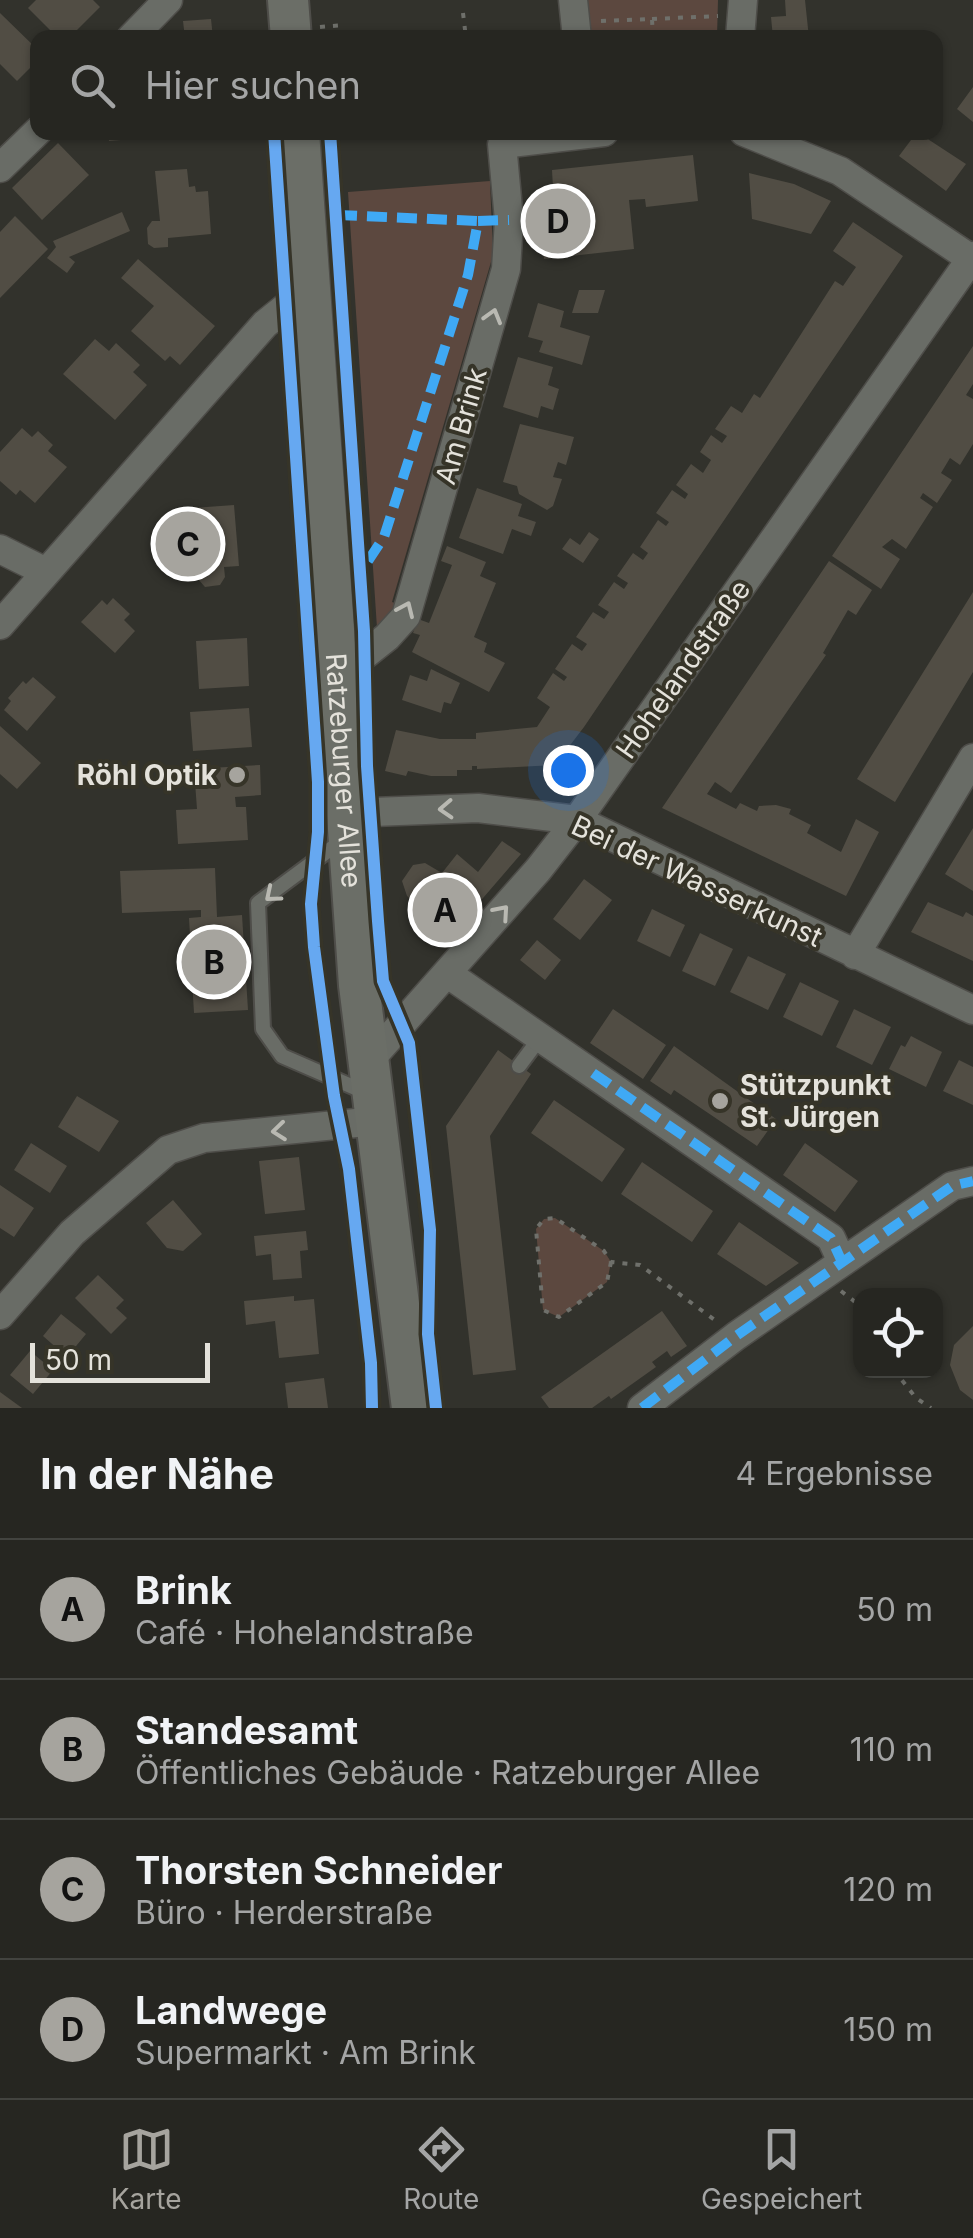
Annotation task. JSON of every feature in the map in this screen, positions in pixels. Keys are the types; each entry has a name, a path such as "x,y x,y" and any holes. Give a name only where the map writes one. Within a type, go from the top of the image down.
{"main road":[{"name":"Ratzeburger Allee","path":"300,140 348,824 372,1093 412,1408"}],"street":[{"path":"139,30 168,0"},
{"path":"0,168 30,139"},
{"name":"Am Brink","path":"338,676 387,637 406,616 506,269 508,220 502,144 534,140"},
{"path":"764,140 840,171 972,258"},
{"name":"Hohelandstraße","path":"372,1093 448,974 577,820 972,258"},
{"path":"0,625 265,324 311,287"},
{"path":"0,549 46,572"},
{"path":"855,955 973,758"},
{"name":"Bei der Wasserkunst","path":"348,824 478,808 577,820 973,1010"},
{"path":"448,974 831,1238 842,1262"},
{"path":"0,1315 72,1233 168,1150 372,1093"},
{"path":"642,1408 736,1336 952,1186 973,1181"}],"lane":[{"path":"348,824 258,904 263,1030 282,1056 372,1093"},
{"path":"519,1066 540,1038"}],"path":[{"path":"463,13 465,30"},
{"path":"575,20 741,17"},
{"path":"652,19 653,30"},
{"path":"310,23 345,25"},
{"path":"318,977 322,1010"},
{"path":"611,1262 606,1282 575,1305 559,1316 544,1310 536,1230 544,1220 555,1218 604,1252 611,1262 640,1266 736,1336"},
{"path":"901,1378 928,1407"}],"shaded area":[{"path":"587,0 718,0 717,30 589,30"},
{"path":"490,181 493,255 392,602 400,605 377,628 348,192"},
{"path":"555,1218 604,1251 611,1262 607,1282 559,1317 543,1310 536,1229 544,1219"}],"building":[{"path":"36,0 93,0 100,7 77,30 50,30 28,8"},
{"path":"785,0 805,0 808,30 772,30 771,17 786,16"},
{"path":"0,13 30,42 30,68 17,81 0,64"},
{"path":"211,19 212,30 184,30 183,21"},
{"path":"973,87 973,122 957,109"},
{"path":"911,140 929,140 966,164 946,191 899,156"},
{"path":"58,143 89,175 42,220 12,188"},
{"path":"693,155 698,201 646,207 645,199 629,200 634,249 544,259 541,231 547,231 545,210 550,209 548,189 553,188 552,170"},
{"path":"187,169 189,187 195,186 196,192 208,191 211,234 168,238 168,247 154,248 148,244 147,228 152,221 160,221 155,171"},
{"path":"749,173 794,184 831,201 811,234 752,219"},
{"path":"122,212 130,231 69,257 75,262 67,273 47,258 56,247 53,241"},
{"path":"15,216 48,249 0,298 0,232"},
{"path":"853,222 903,256 555,765 477,769 472,766 472,770 457,770 457,776 408,771 406,776 385,771 396,730 440,739 476,739 476,733 537,727 550,707 537,698 553,673 564,681 567,677 555,669 572,644 582,651 587,644 576,637 593,612 604,619 609,612 598,605 614,582 624,589 628,583 617,576 633,553 643,560 648,553 640,547 658,520 666,526 669,522 656,513 672,490 685,499 688,494 676,485 691,464 703,473 711,460 700,452 711,435 722,443 727,436 715,429 731,406 742,413 754,394 760,398 835,281 843,286 856,267 833,251"},
{"path":"138,259 215,326 180,365 170,356 165,361 131,331 154,306 121,278"},
{"path":"579,290 605,290 598,313 572,313"},
{"path":"538,303 564,311 560,327 590,336 582,365 539,352 543,341 528,337"},
{"path":"95,339 109,351 116,343 140,365 133,372 147,385 115,420 63,374"},
{"path":"973,346 973,384 966,395 973,399 973,444 960,465 950,458 941,473 952,480 937,503 923,493 920,498 933,507 906,549 892,539 882,547 900,559 881,589 832,556"},
{"path":"518,357 553,367 548,385 559,389 553,410 541,406 538,418 503,407"},
{"path":"520,424 574,437 566,465 558,462 553,477 562,479 553,506 547,510 519,494 517,486 503,482"},
{"path":"22,428 32,437 38,431 53,445 48,451 67,467 35,503 20,490 16,495 0,481 0,452"},
{"path":"477,488 522,504 518,516 536,522 531,536 512,529 503,554 459,538"},
{"path":"234,505 239,566 224,567 225,577 220,585 205,587 198,579 198,569 179,571 175,518 194,516 193,508"},
{"path":"589,532 599,539 583,563 562,549 570,538 580,545"},
{"path":"447,546 486,562 480,576 496,583 474,637 487,643 484,652 505,663 489,692 412,652 420,635 413,633 418,619 429,623 452,565 441,561"},
{"path":"829,561 872,590 856,615 848,610 823,653 826,655 731,793 715,782 707,794 736,809 740,803 757,811 759,806 776,805 791,809 789,814 811,825 807,833 841,852 856,819 879,832 846,896 662,808"},
{"path":"973,592 973,672 895,802 857,779"},
{"path":"113,598 130,614 124,620 135,631 115,653 81,622 102,600 107,605"},
{"path":"247,638 249,686 199,689 196,641"},
{"path":"431,669 460,683 451,704 444,702 441,713 402,700 410,675 427,681"},
{"path":"33,677 56,697 27,731 4,710 11,701 8,698 23,681 26,684"},
{"path":"249,708 252,747 193,751 190,712"},
{"path":"0,726 41,763 17,789 0,774"},
{"path":"260,765 261,795 235,797 236,807 246,807 248,840 178,844 176,810 197,809 194,769"},
{"path":"973,828 973,891 945,874"},
{"path":"502,841 521,854 452,934 407,896 402,881 413,865 425,863 442,873 457,854 478,872"},
{"path":"215,868 217,917 242,915 248,1010 194,1013 192,979 181,966 191,954 189,918 201,917 201,910 122,913 120,871"},
{"path":"584,879 612,900 580,940 553,919"},
{"path":"928,902 963,917 966,912 973,916 973,961 911,932"},
{"path":"652,909 685,925 670,957 637,941"},
{"path":"700,933 733,949 715,986 682,971"},
{"path":"537,940 561,960 545,980 520,960"},
{"path":"748,956 786,974 768,1010 730,992"},
{"path":"800,982 839,1001 822,1036 783,1017"},
{"path":"613,1009 666,1045 643,1079 590,1043"},
{"path":"854,1009 891,1027 872,1065 836,1047"},
{"path":"911,1036 942,1052 926,1087 889,1069 901,1045 905,1047"},
{"name":"Stützpunkt St. Jürgen","path":"674,1046 776,1119 757,1146 674,1090 671,1095 650,1081"},
{"path":"498,1050 531,1074 490,1136 516,1370 473,1375 446,1126"},
{"path":"959,1060 973,1067 973,1105 943,1091"},
{"path":"77,1096 119,1121 99,1152 58,1127"},
{"path":"554,1100 625,1149 602,1182 531,1133"},
{"path":"31,1143 67,1166 50,1193 14,1170"},
{"path":"805,1143 858,1181 835,1212 783,1175"},
{"path":"299,1157 305,1210 265,1214 259,1161"},
{"path":"642,1162 713,1211 692,1242 621,1194"},
{"path":"0,1185 34,1208 14,1237 0,1228"},
{"path":"173,1200 202,1234 183,1251 167,1248 146,1223"},
{"path":"739,1222 799,1263 766,1286 717,1254"},
{"path":"306,1231 308,1250 300,1251 302,1278 273,1280 271,1254 256,1256 254,1236"},
{"path":"98,1275 124,1300 116,1308 127,1318 111,1334 75,1298"},
{"path":"294,1296 294,1301 314,1299 319,1354 279,1358 275,1321 246,1325 244,1301"},
{"path":"662,1311 687,1346 671,1357 667,1351 652,1362 656,1367 592,1408 549,1408 541,1397"},
{"path":"61,1314 86,1334 67,1357 43,1336"},
{"path":"973,1326 973,1400 960,1390 950,1365 954,1345"},
{"path":"30,1351 53,1370 33,1394 10,1375"},
{"path":"324,1378 328,1408 288,1408 285,1383"},
{"path":"0,1392 22,1408 0,1408"}],"marked path":[{"path":"337,215 478,221 468,275 384,537 362,570"},
{"path":"478,221 509,220"},
{"path":"593,1073 831,1238 842,1262"},
{"path":"642,1408 736,1336 952,1186 973,1181"}],"cycle path":[{"path":"275,140 318,782 311,904 314,947 334,1096 349,1169 371,1363 372,1408"},
{"path":"331,140 364,631 367,766 378,921 383,981 409,1043 430,1230 428,1334 436,1408"}],"place":[{"name":"Landwege","path":"558,221"},
{"name":"Thorsten Schneider","path":"188,544"},
{"name":"Röhl Optik","path":"237,775"},
{"name":"Brink","path":"445,910"},
{"name":"Standesamt","path":"214,962"},
{"name":"Stützpunkt St. Jürgen","path":"720,1101"}]}
